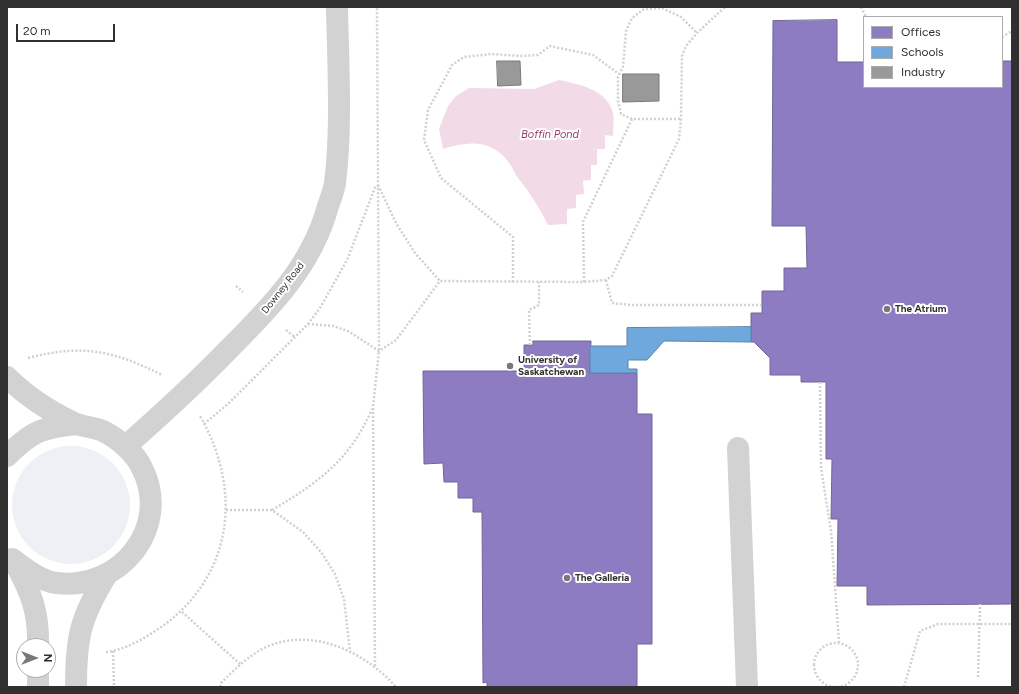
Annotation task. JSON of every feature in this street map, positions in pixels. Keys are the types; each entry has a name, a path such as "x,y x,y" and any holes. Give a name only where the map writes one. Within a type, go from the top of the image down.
{"street":[{"name":"Downey Road","path":"126,446 184,394 266,312 298,272 314,244 326,215 335,184 338,148 337,7"},
{"path":"7,377 43,407 76,424 103,431 126,446 142,468 150,492 150,517 142,541 126,562 106,576 81,584 56,583 32,574 10,555"},
{"path":"7,456 25,438 49,427 76,424"},
{"path":"738,448 747,687"},
{"path":"10,555 29,588 35,608 37,638"},
{"path":"76,687 79,636 93,597 106,576"}],"path":[{"path":"375,666 373,407 379,351 377,7"},
{"path":"377,183 396,223 415,253 440,282 584,282 606,280 612,276 679,139 681,118 682,56 686,46 697,33 725,7"},
{"path":"861,7 866,16"},
{"path":"681,118 632,119 621,114 618,101 618,77 623,68 626,31 632,18 644,9 662,8 681,17 697,33"},
{"path":"1003,36 1012,31"},
{"path":"513,282 513,237 441,178 424,140 428,110 452,65 464,57 491,54 521,56 538,55 550,46 593,55 620,74"},
{"path":"584,282 583,222 632,119"},
{"path":"606,280 612,303 630,305 761,305"},
{"path":"379,351 396,340 440,282"},
{"path":"530,345 529,310 539,305 539,282"},
{"path":"308,324 333,326 348,331 379,351"},
{"path":"820,382 821,468 831,531 839,642"},
{"path":"226,510 272,510 318,482 336,466 363,430 373,407"},
{"path":"272,510 303,532 321,552 335,574 344,599 350,651"},
{"path":"978,677 980,604"},
{"path":"182,612 240,664"},
{"path":"904,687 920,631 938,624 1012,624"},
{"path":"220,687 221,683 240,664 264,648 291,640 319,640 350,651 375,666 396,687"},
{"path":"839,642 852,649 858,663 858,670 850,682 844,685 829,686 818,678 815,671 815,657 825,646 839,642"},
{"path":"113,651 114,687"}],"shaded area":[{"path":"71,446 94,450 113,463 126,482 130,505 126,528 113,547 94,560 71,564 48,560 29,547 16,528 12,505 16,482 29,463 48,450"}],"water":[{"name":"Boffin Pond","path":"559,80 574,83 590,89 603,97 613,113 613,136 605,135 605,149 597,149 597,165 591,165 591,180 583,181 584,194 576,195 576,208 567,209 567,224 548,225 534,200 503,156 496,150 480,144 462,144 443,149 439,129 448,106 456,96 469,88 534,89"}],"building: Offices":[{"name":"The Atrium","path":"837,20 837,62 863,62 863,88 1003,88 1003,61 1012,61 1012,604 867,605 867,586 837,586 838,519 831,519 832,459 826,459 826,382 801,382 801,375 770,375 770,358 754,342 751,342 751,313 762,313 762,291 784,291 784,268 807,268 806,226 772,226 773,21"},
{"name":"The Galleria","path":"533,341 591,341 590,373 637,373 637,414 652,414 652,644 637,644 637,687 487,687 487,682 483,683 482,512 473,512 473,498 458,498 458,482 444,482 443,463 424,464 423,371 524,371 524,345 533,345"}],"building: Schools":[{"path":"751,327 751,342 664,341 647,360 628,360 628,369 637,369 637,373 590,373 590,346 627,346 627,328"}],"building: Industry":[{"path":"497,61 520,61 521,85 498,86"},
{"path":"623,74 659,74 659,101 623,102"}],"place":[{"name":"The Atrium","path":"887,309"},
{"name":"University of Saskatchewan","path":"510,366"},
{"name":"The Galleria","path":"567,578"}]}
